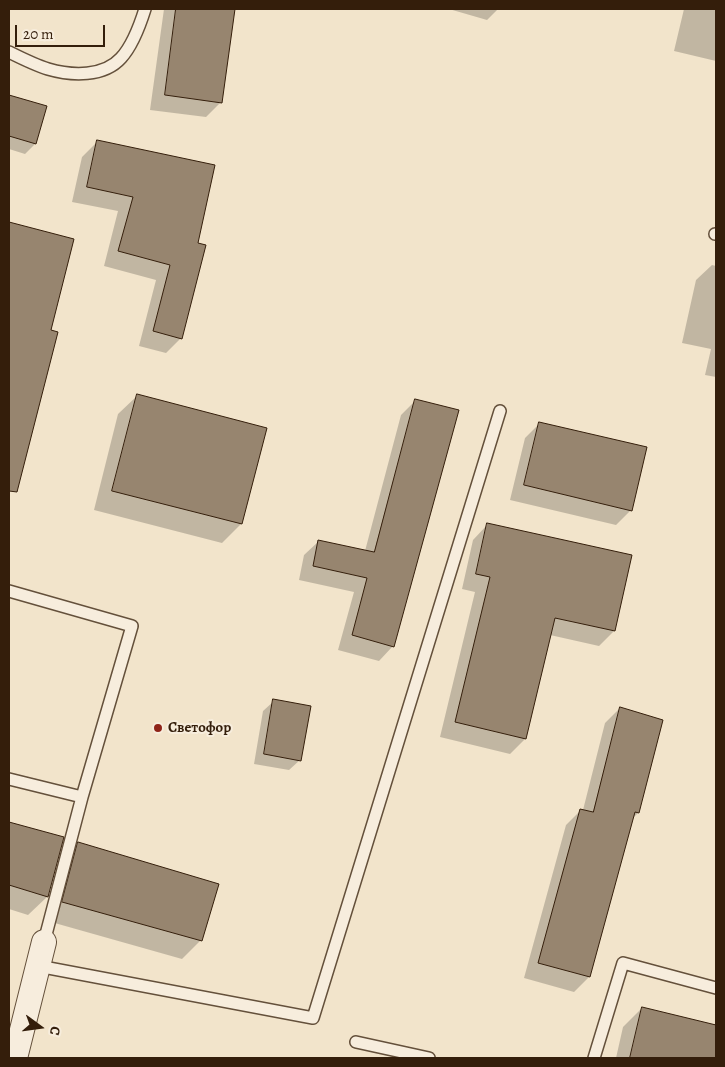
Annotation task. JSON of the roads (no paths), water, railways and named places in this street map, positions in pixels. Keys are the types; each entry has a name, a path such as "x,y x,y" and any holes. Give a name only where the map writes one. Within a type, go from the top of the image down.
{"street":[{"path":"15,1058 44,942"}],"lane":[{"path":"9,52 48,69 86,74 104,70 121,58 133,40 145,9"},
{"path":"38,966 313,1018 500,411"},
{"path":"9,591 132,626 82,797 44,942"},
{"path":"9,779 82,797"},
{"path":"594,1058 623,964 716,988"},
{"path":"356,1042 429,1058"}],"place":[{"name":"Светофор","path":"158,728"}]}
